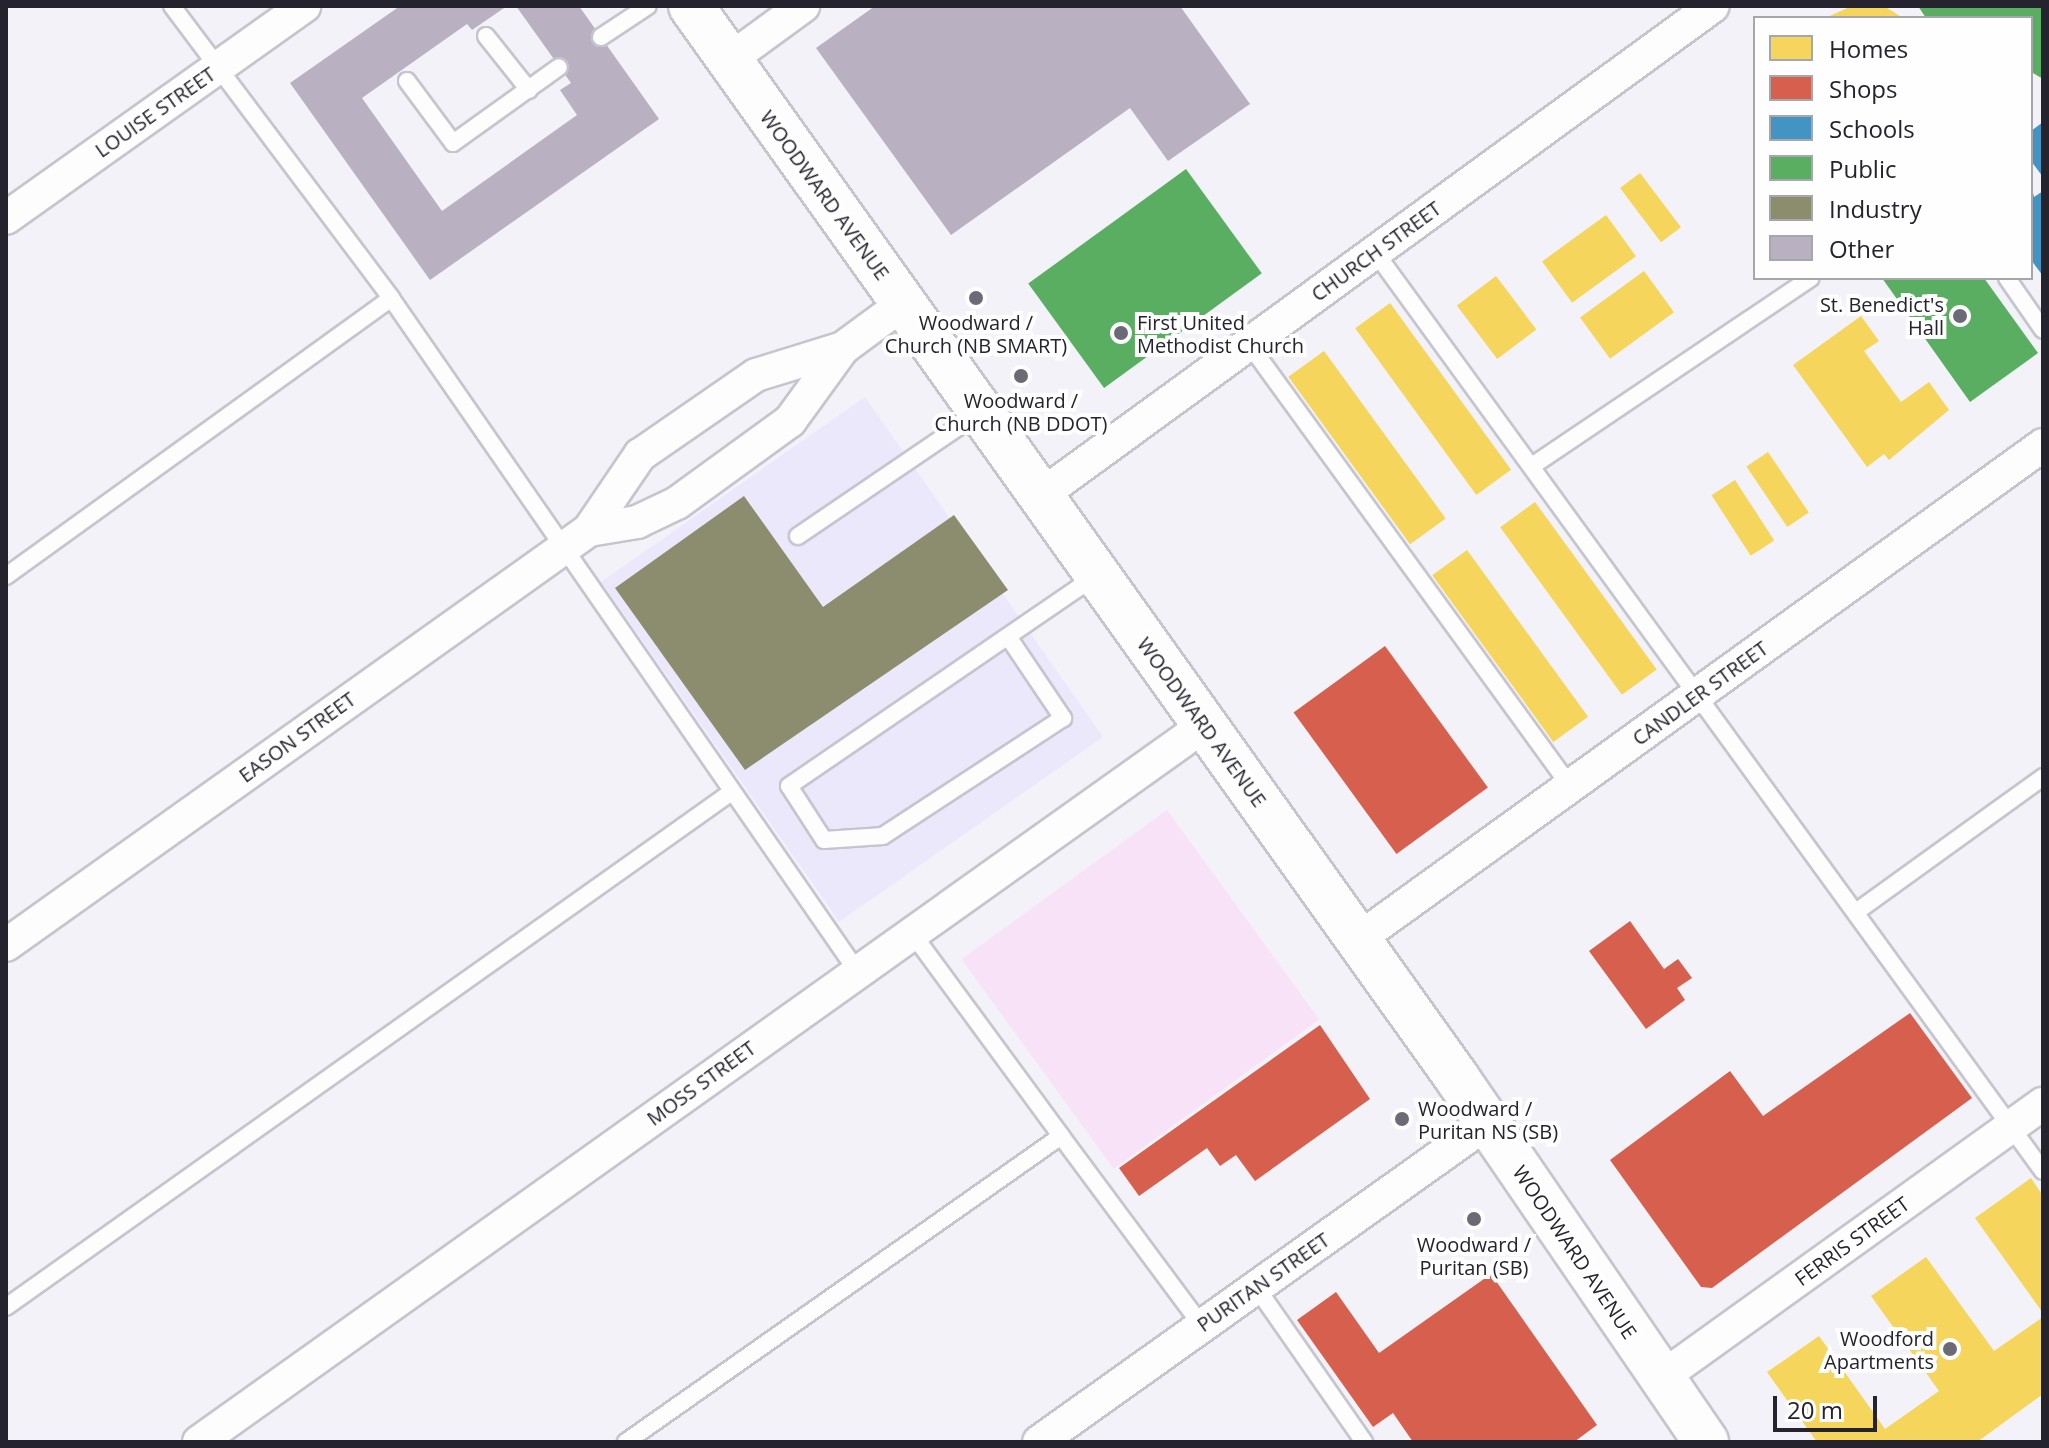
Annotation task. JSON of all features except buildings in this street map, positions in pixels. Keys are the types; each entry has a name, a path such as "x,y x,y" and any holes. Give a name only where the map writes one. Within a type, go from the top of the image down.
{"main road":[{"name":"WOODWARD AVENUE","path":"691,6 1487,1123 1706,1442"}],"street":[{"name":"LOUISE STREET","path":"6,218 304,6"},
{"path":"729,60 803,6"},
{"name":"CHURCH STREET","path":"1040,496 1713,6"},
{"name":"EASON STREET","path":"576,538 637,522 677,503 790,421 843,348 903,304"},
{"name":"EASON STREET","path":"6,945 576,538 640,455 756,375 843,348"},
{"name":"CANDLER STREET","path":"1357,940 2043,445"},
{"name":"MOSS STREET","path":"199,1442 1205,725"},
{"name":"FERRIS STREET","path":"1661,1378 2043,1104"},
{"name":"PURITAN STREET","path":"1039,1442 1487,1123"}],"lane":[{"path":"172,6 576,538 730,793 857,971"},
{"path":"601,37 648,6"},
{"path":"486,36 529,90"},
{"path":"407,81 453,143 559,67"},
{"path":"1375,252 2043,1171"},
{"path":"1532,466 1808,280"},
{"path":"2008,280 2043,330"},
{"path":"6,576 391,298"},
{"path":"1249,344 1570,786"},
{"path":"798,536 981,412"},
{"path":"1009,638 1063,718 883,836 824,840 789,786 1097,575"},
{"path":"1856,912 2043,777"},
{"path":"6,1307 730,793"},
{"path":"912,933 1202,1326"},
{"path":"626,1442 1061,1136"},
{"path":"1256,1287 1364,1442"}],"shaded area":[{"path":"865,397 1103,737 839,922 601,582"},
{"path":"1167,810 1319,1020 1114,1169 962,959"}],"place":[{"name":"Woodward / Church (NB SMART)","path":"976,298"},
{"name":"St. Benedict's Hall","path":"1960,316"},
{"name":"First United Methodist Church","path":"1121,333"},
{"name":"Woodward / Church (NB DDOT)","path":"1021,376"},
{"name":"Woodward / Puritan NS (SB)","path":"1402,1119"},
{"name":"Woodward / Puritan (SB)","path":"1474,1219"},
{"name":"Woodford Apartments","path":"1950,1349"}]}
